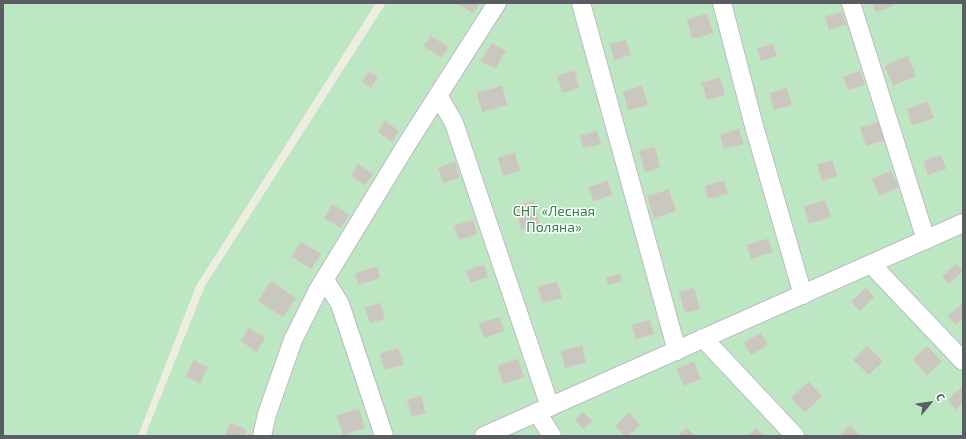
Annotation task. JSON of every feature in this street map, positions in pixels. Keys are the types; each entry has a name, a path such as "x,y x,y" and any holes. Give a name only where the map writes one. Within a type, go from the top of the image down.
{"street":[{"path":"262,436 267,414 293,340 308,310 407,144 497,3"},
{"path":"581,3 677,350"},
{"path":"722,3 754,126 803,294"},
{"path":"851,3 926,240"},
{"path":"438,95 454,123 552,436"},
{"path":"484,436 963,223"},
{"path":"871,264 963,361"},
{"path":"325,280 340,304 349,327 384,436"},
{"path":"703,338 795,436"}],"green space":[{"path":"3,3 376,3 196,286 138,436 3,436"},
{"name":"СНТ «Лесная Поляна»","path":"386,3 963,3 963,436 145,436 205,286"}],"building":[{"path":"457,3 480,3 473,13"},
{"path":"873,3 893,3 894,6 876,12"},
{"path":"842,12 846,24 829,30 825,17"},
{"path":"707,14 713,33 692,39 687,20"},
{"path":"431,36 448,47 441,58 424,46"},
{"path":"626,40 631,55 614,60 610,44"},
{"path":"492,43 506,51 495,69 481,61"},
{"path":"773,44 777,56 761,61 757,49"},
{"path":"908,56 916,76 893,86 885,66"},
{"path":"369,71 378,77 371,88 362,82"},
{"path":"575,71 579,88 562,93 557,76"},
{"path":"860,71 865,85 848,90 843,77"},
{"path":"720,78 725,95 707,100 702,83"},
{"path":"502,86 507,105 482,112 477,93"},
{"path":"642,86 648,105 628,110 623,92"},
{"path":"787,88 792,105 774,110 769,94"},
{"path":"928,102 934,118 912,125 907,109"},
{"path":"385,121 399,131 392,142 378,132"},
{"path":"879,122 885,140 866,146 860,128"},
{"path":"739,129 744,144 724,149 720,135"},
{"path":"597,131 601,144 583,148 580,136"},
{"path":"655,147 660,168 645,172 639,151"},
{"path":"515,153 520,171 503,176 498,158"},
{"path":"941,155 946,169 928,175 924,161"},
{"path":"832,160 837,176 822,181 817,165"},
{"path":"455,162 460,177 443,183 438,168"},
{"path":"358,164 373,174 365,185 351,176"},
{"path":"891,171 899,187 879,196 872,179"},
{"path":"608,181 612,195 593,201 589,187"},
{"path":"724,181 728,194 708,199 705,186"},
{"path":"669,190 676,211 654,218 647,196"},
{"path":"825,200 831,217 809,224 804,207"},
{"path":"534,201 540,225 521,230 515,206"},
{"path":"333,204 349,215 341,228 324,218"},
{"path":"473,220 477,234 459,240 454,226"},
{"path":"768,239 773,252 751,259 747,245"},
{"path":"301,242 321,254 311,269 292,257"},
{"path":"956,264 963,271 949,284 942,277"},
{"path":"484,265 488,277 470,283 466,271"},
{"path":"377,267 380,278 359,285 355,274"},
{"path":"620,274 622,281 608,285 606,278"},
{"path":"271,281 296,298 283,317 258,301"},
{"path":"557,282 562,298 542,303 538,287"},
{"path":"694,288 700,309 685,313 679,292"},
{"path":"866,288 874,297 860,311 851,302"},
{"path":"380,303 385,319 370,323 365,308"},
{"path":"962,304 963,319 956,325 948,316"},
{"path":"499,317 504,331 484,338 479,324"},
{"path":"650,320 654,334 636,339 632,325"},
{"path":"249,328 265,338 257,352 241,341"},
{"path":"761,333 768,345 751,355 744,343"},
{"path":"582,346 586,362 565,368 561,351"},
{"path":"867,346 883,361 869,375 853,360"},
{"path":"927,346 942,362 927,375 913,360"},
{"path":"398,348 404,364 385,370 380,354"},
{"path":"518,359 524,377 503,384 497,366"},
{"path":"194,360 208,367 200,384 186,376"},
{"path":"694,362 701,379 684,386 676,369"},
{"path":"809,382 822,396 805,413 791,398"},
{"path":"961,388 963,390 963,403 956,410 948,400"},
{"path":"421,396 426,413 412,417 407,400"},
{"path":"359,409 365,428 343,435 337,416"},
{"path":"583,412 592,421 583,429 575,420"},
{"path":"629,413 640,425 628,436 625,436 615,426"},
{"path":"231,423 247,430 244,436 225,436"},
{"path":"850,425 860,436 839,436"},
{"path":"687,428 695,436 678,436"},
{"path":"756,428 764,436 748,436"}]}
